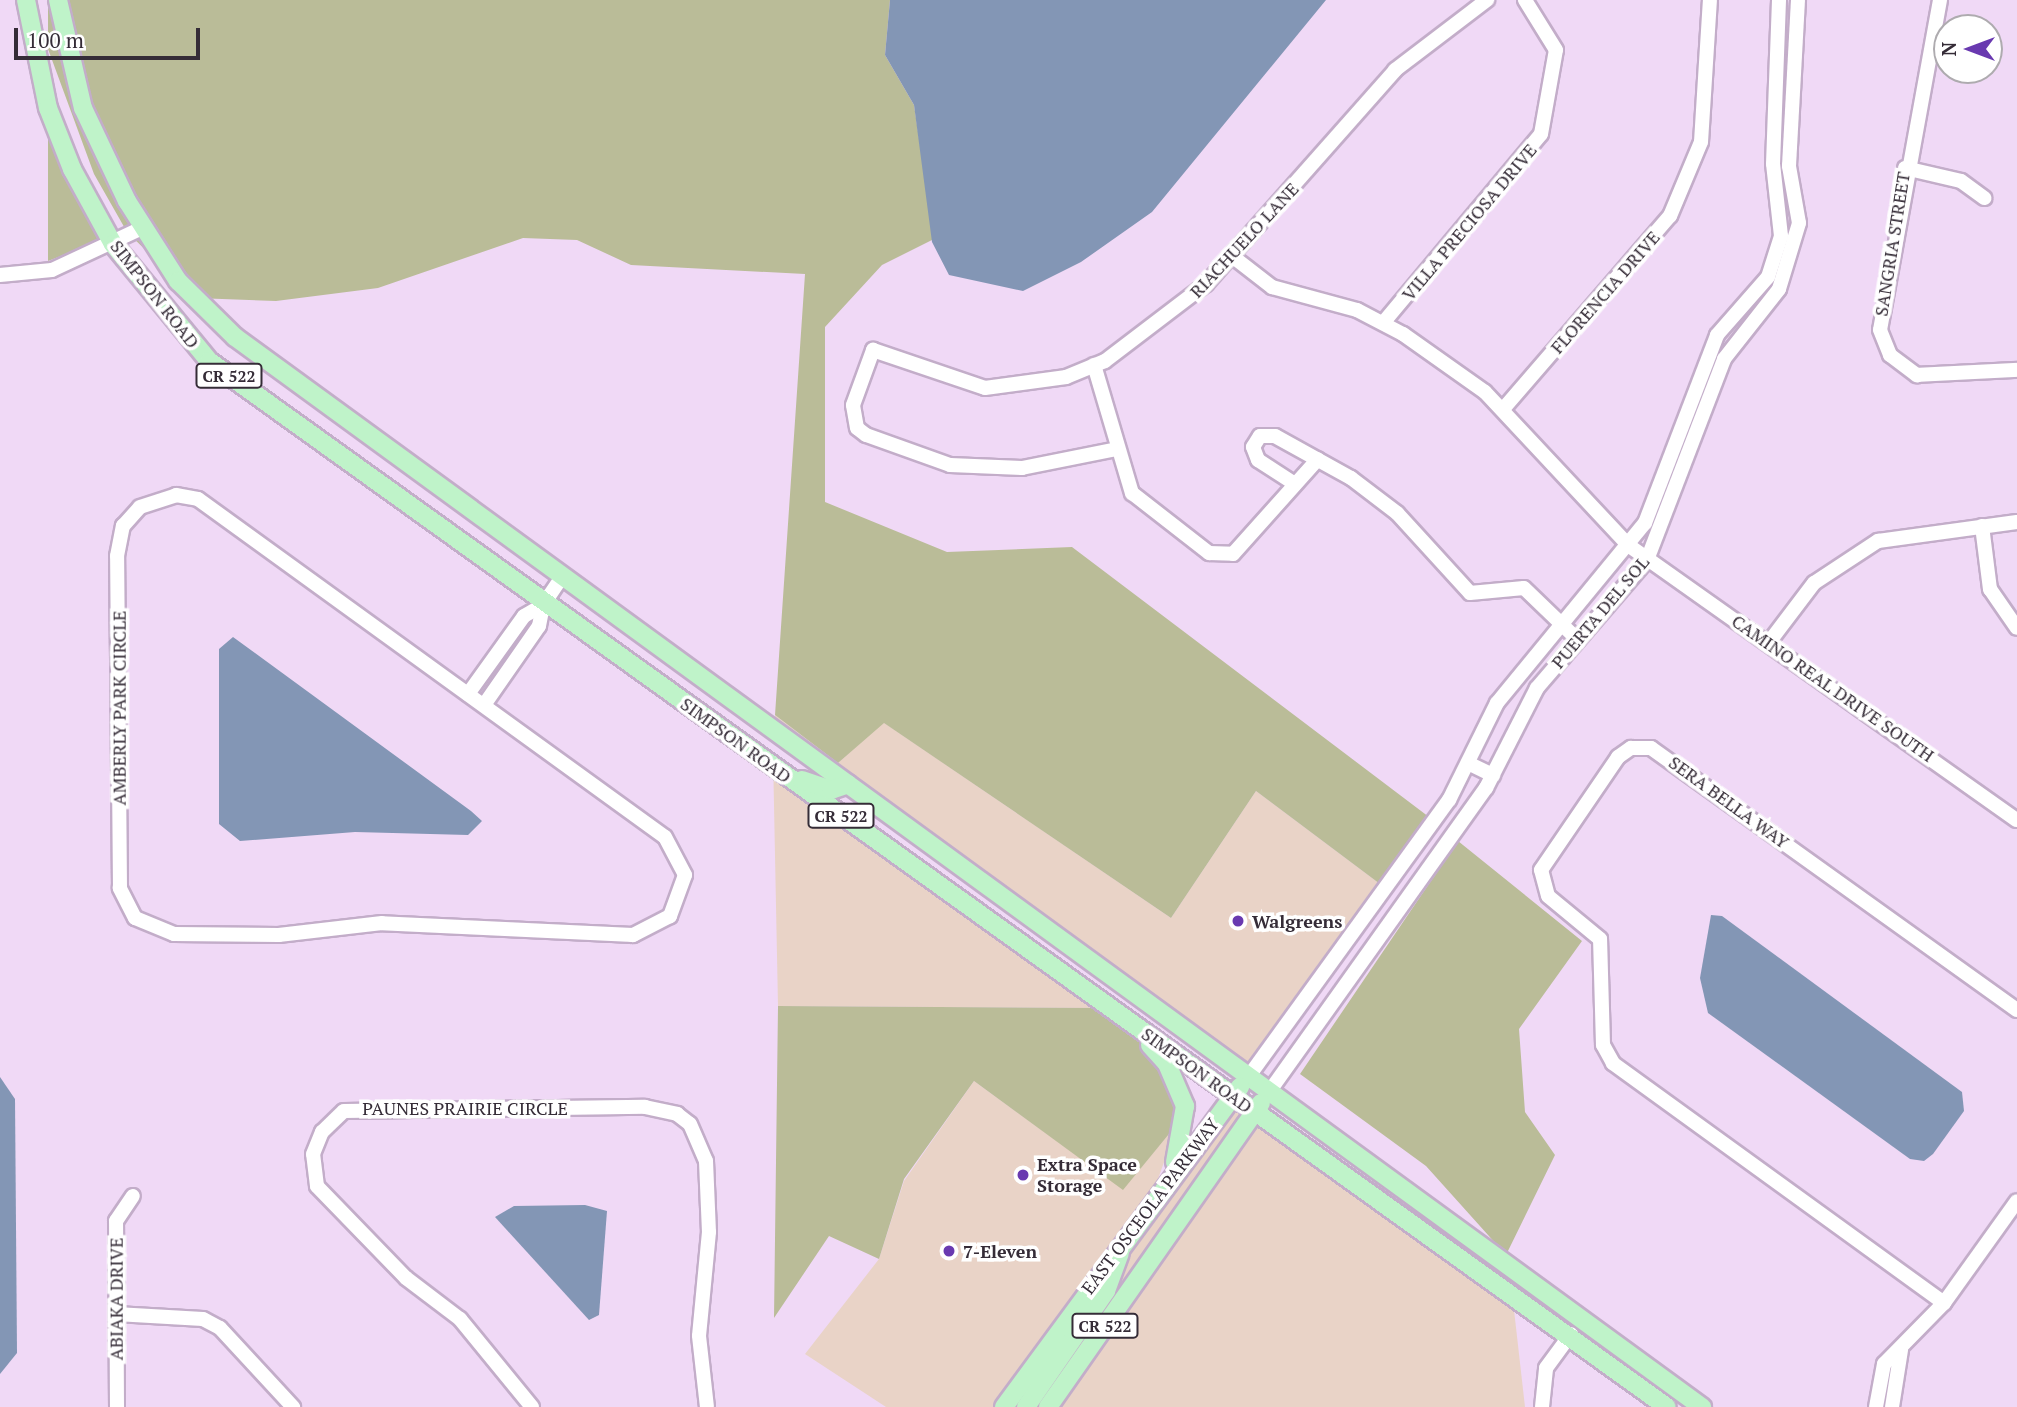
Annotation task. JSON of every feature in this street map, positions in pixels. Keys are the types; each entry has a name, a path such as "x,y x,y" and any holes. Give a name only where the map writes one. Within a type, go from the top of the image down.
{"main road":[{"name":"SIMPSON ROAD","path":"26,0 48,108 72,169 113,244 209,361 1255,1112 1571,1334 1667,1407"},
{"name":"SIMPSON ROAD","path":"58,0 83,108 142,228 178,281 235,337 1702,1407"},
{"path":"739,740 808,785 831,790 848,784"},
{"name":"CR 522","path":"1129,1021 1167,1064 1185,1106 1186,1129 1165,1182"},
{"name":"EAST OSCEOLA PARKWAY","path":"1004,1407 1127,1233 1249,1076"},
{"name":"EAST OSCEOLA PARKWAY","path":"1048,1407 1269,1092"},
{"path":"1026,1407 1105,1291 1127,1233"},
{"path":"1516,1295 1549,1295"},
{"path":"1571,1334 1607,1338"}],"street":[{"name":"RIACHUELO LANE","path":"1117,449 1066,463 983,469 925,458 878,440 857,428 851,415 873,351 985,388 1066,377 1094,365 1169,317 1232,256 1395,71 1487,0"},
{"name":"VILLA PRECIOSA DRIVE","path":"1383,323 1541,134 1556,50 1525,0"},
{"name":"FLORENCIA DRIVE","path":"1504,408 1670,216 1700,142 1710,0"},
{"name":"PUERTA DEL SOL","path":"1249,1076 1449,800 1497,703 1645,523 1717,335 1768,277 1781,236 1773,164 1779,0"},
{"name":"PUERTA DEL SOL","path":"1269,1092 1493,775 1537,688 1647,560 1724,359 1779,289 1795,254 1799,223 1789,166 1798,0"},
{"name":"SANGRIA STREET","path":"1940,0 1905,168 1880,314 1885,347 1902,367 1924,377 2017,370"},
{"path":"1905,168 1962,181 1984,198"},
{"path":"0,275 52,270 113,244 142,228"},
{"name":"CAMINO REAL DRIVE SOUTH","path":"1232,256 1272,287 1383,323 1504,408 1628,545 1770,642 2017,820"},
{"path":"1094,365 1132,494 1143,507 1220,556 1233,554 1318,459"},
{"path":"1295,484 1258,460 1253,447 1260,436 1275,436 1318,459 1397,513 1470,593 1514,584 1563,624 1578,640"},
{"name":"AMBERLY PARK CIRCLE","path":"158,496 198,499 468,694 665,837 680,857 682,896 653,929 517,933 382,923 279,935 174,934 149,928 125,903 117,556 123,526 139,507 158,496"},
{"path":"1770,642 1814,583 1844,558 1910,533 2017,522"},
{"path":"1982,526 1990,589 2017,628"},
{"path":"468,694 524,616 544,602 562,577"},
{"path":"484,705 539,626 544,602"},
{"name":"SERA BELLA WAY","path":"1944,1303 1613,1063 1604,1045 1600,939 1548,896 1541,870 1618,757 1631,748 1651,748 2017,1010"},
{"path":"1468,762 1493,775"},
{"name":"PAUNES PRAIRIE CIRCLE","path":"532,1407 460,1319 406,1278 321,1194 313,1154 322,1132 344,1111 645,1107 677,1114 690,1124 706,1161 709,1232 699,1336 707,1407"},
{"name":"ABIAKA DRIVE","path":"117,1407 116,1221 133,1196"},
{"path":"1876,1407 1884,1364 1944,1303 2017,1201"},
{"path":"116,1314 204,1319 220,1328 293,1407"},
{"path":"1542,1407 1546,1368 1571,1334"},
{"path":"1892,1407 1902,1348"}],"shaded area":[{"path":"775,715 838,763 883,722 1171,918 1256,791 1380,884 1248,1066 775,722"},
{"path":"773,755 1100,1008 778,1006"},
{"path":"974,1081 1123,1189 1178,1123 1158,1179 996,1407 886,1407 805,1354 879,1259 904,1181"},
{"path":"1234,1105 1245,1112 1040,1407 1033,1407 1134,1236"},
{"path":"1257,1121 1513,1301 1525,1407 1056,1407"}],"green space":[{"path":"48,0 890,0 885,55 914,105 934,239 882,265 825,327 825,502 947,552 1072,547 1429,817 1380,884 1256,791 1171,918 884,723 838,763 775,715 805,274 631,265 577,240 523,238 378,288 276,301 195,298 127,232 94,174 48,49"},
{"path":"48,97 114,236 48,261"},
{"path":"1458,841 1582,941 1519,1029 1525,1112 1555,1155 1506,1255 1426,1166 1300,1074"},
{"path":"778,1006 1100,1008 1139,1036 1161,1067 1178,1123 1123,1190 974,1081 904,1179 879,1259 829,1236 774,1318"}],"water":[{"path":"890,0 1326,0 1152,212 1081,262 1023,291 949,275 932,242 914,105 885,55"},
{"path":"233,637 482,821 468,835 355,832 240,841 219,824 219,649"},
{"path":"1711,915 1722,916 1962,1092 1964,1111 1933,1154 1924,1161 1910,1159 1708,1013 1700,978"},
{"path":"0,1077 15,1099 17,1353 0,1374"},
{"path":"585,1205 607,1211 599,1315 589,1320 495,1217 514,1206"}],"place":[{"name":"Walgreens","path":"1238,921"},
{"name":"Extra Space Storage","path":"1023,1175"},
{"name":"7-Eleven","path":"949,1251"}]}
